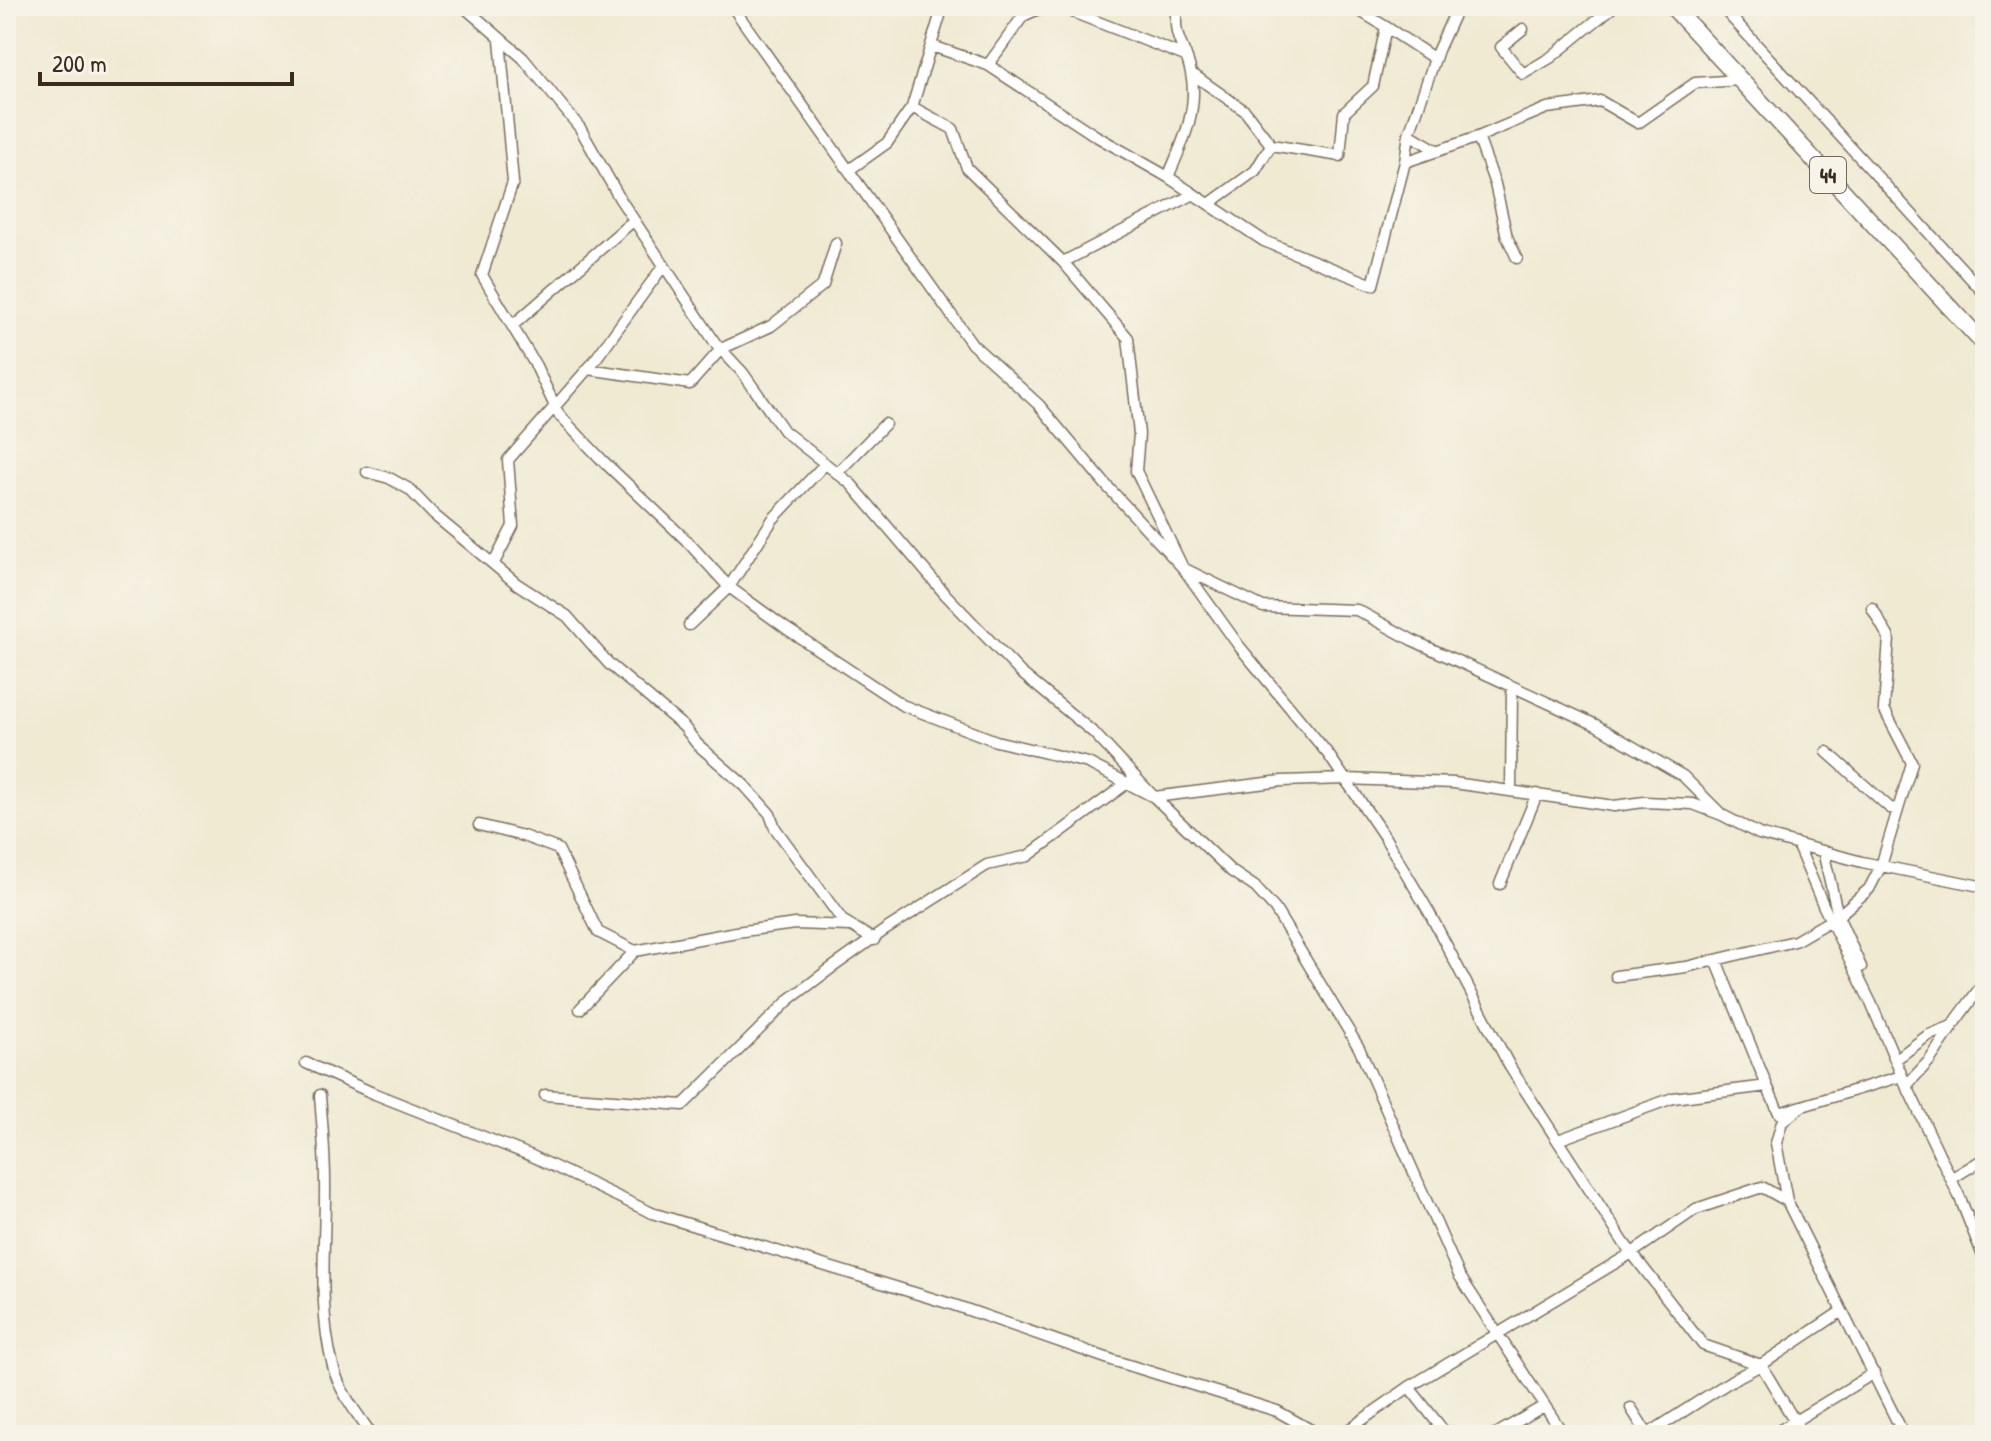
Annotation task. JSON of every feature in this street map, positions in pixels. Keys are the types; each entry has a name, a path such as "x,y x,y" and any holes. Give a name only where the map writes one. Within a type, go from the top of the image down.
{"main road":[{"name":"44","path":"1672,6 1985,345"}],"street":[{"path":"463,6 523,58 580,128 664,265 721,349 743,373 784,431 851,484 945,594 1020,672 1094,733 1131,780"},
{"path":"732,6 972,344 1039,405 1106,485 1183,568 1239,646 1328,754 1384,836 1429,912 1510,1067 1632,1253 1703,1345 1761,1365 1803,1435"},
{"path":"849,170 887,143 912,107 943,6"},
{"path":"988,65 1023,16 1045,6"},
{"path":"1057,6 1185,56"},
{"path":"1168,177 1192,118 1191,73 1174,28 1177,6"},
{"path":"1352,6 1435,59"},
{"path":"932,46 988,65 1264,241 1373,285 1405,162 1409,134 1435,59 1458,6"},
{"path":"1523,29 1501,47 1523,74 1550,58 1614,6"},
{"name":"44","path":"1721,6 1985,294"},
{"path":"1191,73 1245,111 1271,145 1340,156 1344,113 1373,86 1386,27"},
{"path":"500,40 513,182 482,275 536,366 559,415 686,540 729,587 787,629 902,705 996,741 1088,763 1131,780 1154,797 1231,871 1255,887 1275,909 1359,1048 1459,1275 1564,1435"},
{"path":"1405,162 1478,137 1547,108 1600,101 1638,123 1695,83 1740,80"},
{"path":"912,107 953,129 967,168 1063,262 1128,338 1139,434 1136,471 1183,568 1263,607 1357,610 1412,640 1596,725 1683,776 1722,815"},
{"path":"1409,134 1438,151"},
{"path":"1478,137 1495,184 1507,237 1517,258"},
{"path":"1209,204 1255,171 1271,145"},
{"path":"1063,262 1194,194"},
{"path":"512,326 634,220"},
{"path":"588,369 690,384 721,349 771,326 823,285 836,243"},
{"path":"494,563 513,526 508,460 588,369 664,265"},
{"path":"837,473 885,424"},
{"path":"689,625 729,587 773,519 825,464"},
{"path":"367,472 389,478 409,489 434,515 517,584 567,616 609,664 684,727 697,744 744,785 770,814 775,828 842,920 874,940"},
{"path":"1616,976 1686,967 1795,941 1834,918 1869,889 1881,866 1912,763 1884,709 1889,638 1872,608"},
{"path":"1511,791 1512,688"},
{"path":"1827,752 1890,808 1897,809"},
{"path":"1154,797 1282,781 1346,779 1454,783 1614,806 1644,802 1693,804 1759,834 1881,866 1985,887"},
{"path":"545,1095 683,1105 790,999 885,930 987,865 1028,856 1131,780"},
{"path":"1500,884 1537,794"},
{"path":"479,825 558,849 598,932 635,951"},
{"path":"1797,844 1834,918 1985,1261"},
{"path":"1823,851 1834,918"},
{"path":"580,1009 635,951 795,924 850,926"},
{"path":"1716,960 1779,1113 1904,1081 1930,1060 1985,981"},
{"path":"1895,1060 1927,1036 1952,1026"},
{"path":"306,1063 389,1100 532,1156 652,1213 954,1305 1112,1360 1277,1411 1320,1435"},
{"path":"1558,1140 1673,1098 1767,1086"},
{"path":"320,1095 325,1181 322,1252 324,1302 333,1367 350,1404 372,1435"},
{"path":"1802,1106 1782,1122 1776,1143 1787,1201 1903,1435"},
{"path":"1951,1179 1985,1158"},
{"path":"1344,1434 1409,1387 1632,1253 1696,1209 1762,1187 1787,1201"},
{"path":"1631,1408 1648,1435 1842,1311"},
{"path":"1772,1435 1874,1373"},
{"path":"1409,1387 1447,1435"},
{"path":"1494,1435 1544,1406"}]}
